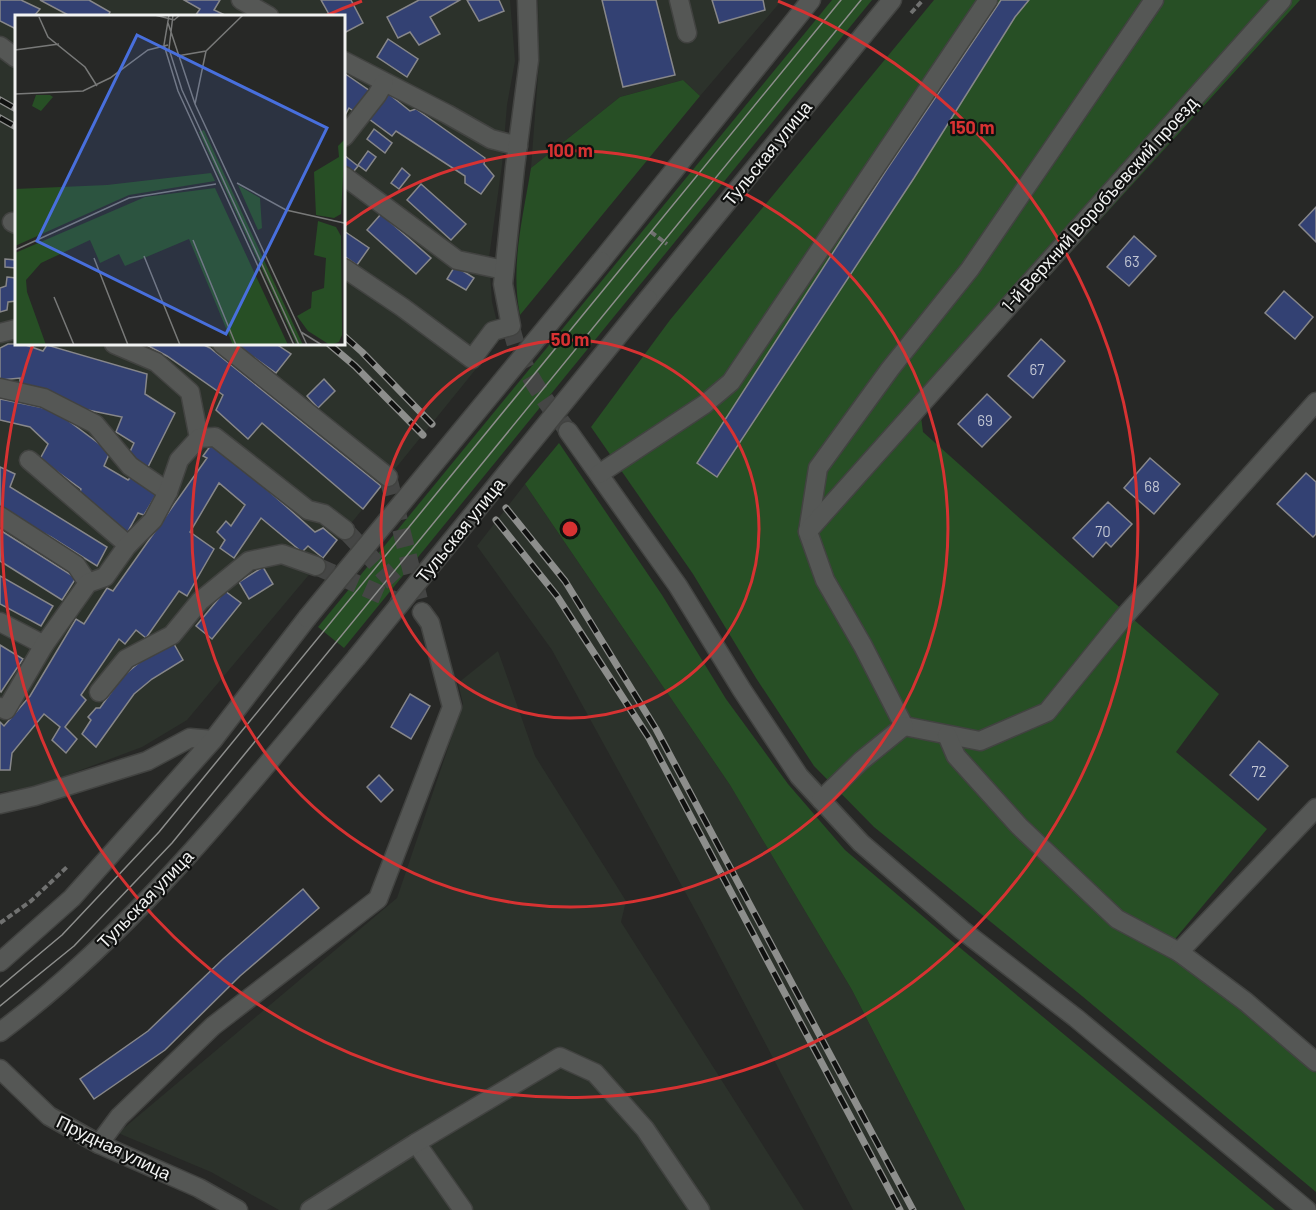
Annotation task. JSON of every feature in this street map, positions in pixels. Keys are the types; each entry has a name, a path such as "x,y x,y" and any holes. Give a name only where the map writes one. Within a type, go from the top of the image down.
{"street":[{"path":"241,0 267,15"},
{"path":"345,269 472,358 494,331 511,326 503,284 529,60 527,0"},
{"path":"679,0 687,33"},
{"path":"3,952 72,898 213,740 307,618 601,261 811,0"},
{"name":"Тульская улица","path":"0,1032 45,997 110,938 187,857 356,658 892,0"},
{"path":"599,474 705,405 731,382 988,0"},
{"path":"904,726 863,646 825,580 808,532 818,468 890,369 970,269 1154,0"},
{"name":"1-й Верхний Воробъевский проезд","path":"808,532 916,408 1282,0"},
{"path":"0,46 15,57"},
{"path":"345,62 491,139 518,146"},
{"path":"345,136 384,83"},
{"path":"345,177 457,260 504,270"},
{"path":"0,333 15,329"},
{"path":"116,345 156,362 190,392 199,438"},
{"path":"223,345 388,477"},
{"path":"0,388 44,399 95,424 130,466 168,492"},
{"path":"904,726 980,741 1047,712 1123,618 1316,402"},
{"path":"568,431 678,586 742,690 799,776 861,843 954,922 1076,1018 1307,1210"},
{"path":"0,707 6,710 44,645 88,583 105,577 128,545 153,520 168,492 179,460 199,438 215,437 308,510 324,514 345,530"},
{"path":"30,460 128,545"},
{"path":"0,516 76,565 88,583"},
{"path":"99,692 126,659 172,635 200,601 249,561 282,554 316,567"},
{"path":"99,1144 118,1117 213,1026 378,899 452,707 430,623 422,612"},
{"path":"0,622 44,645"},
{"path":"821,800 861,761 904,726"},
{"path":"947,735 956,756 1019,826 1117,919 1179,952 1246,1002 1316,1062"},
{"path":"0,804 35,796 147,760 190,738 213,740"},
{"path":"1179,952 1316,808"},
{"path":"310,1210 416,1143 560,1058 595,1073 645,1129 700,1210"},
{"name":"Прудная улица","path":"0,1069 49,1116 99,1144 199,1188 238,1210"},
{"path":"416,1143 463,1210"}],"path":[{"path":"634,219 683,256"}],"shaded area":[{"path":"0,0 510,0 515,61 507,105 502,165 489,258 492,302 501,338 323,558 187,720 142,747 36,787 0,792"},
{"path":"538,0 782,0 700,96 683,80 620,97 531,168 539,62"},
{"path":"525,484 730,785 852,990 965,1210 853,1210 700,919 552,650 477,546"},
{"path":"498,651 535,756 626,901 621,922 804,1210 279,1210 211,1172 118,1133 397,898 463,704 458,683"}],"green space":[{"path":"832,0 872,0 344,648 318,627"},
{"path":"934,0 1300,0 921,417 923,432 1219,694 1176,752 1267,829 1175,939 1316,1053 1316,1192 1082,996 874,827 814,766 756,678 693,574 591,427 670,320"},
{"path":"683,80 700,96 520,315 517,297 517,260 531,168 620,97"},
{"path":"559,443 662,595 726,699 788,784 845,850 1275,1210 965,1210 852,990 730,785 525,484"}],"building":[{"path":"0,0 21,0 40,9 35,15 15,15 15,28 0,21"},
{"path":"40,0 89,0 110,12 108,15 68,15"},
{"path":"184,0 220,0 214,10 225,15 196,15 200,9"},
{"path":"321,0 351,0 363,23 345,32 345,15 329,15"},
{"path":"419,0 460,0 430,17 440,34 419,45 410,32 398,38 387,17"},
{"path":"467,0 499,0 504,11 479,21"},
{"path":"602,0 656,0 675,75 623,87"},
{"path":"712,0 763,0 765,10 719,23"},
{"path":"1001,0 1029,0 1015,17 914,178 717,477 697,463 887,169"},
{"path":"388,39 418,59 407,77 377,57"},
{"path":"345,74 370,91 355,112 349,108 345,115"},
{"path":"385,91 410,111 416,109 485,158 484,164 494,176 481,194 465,183 465,176 396,131 392,136 369,119"},
{"path":"374,129 392,143 385,153 367,139"},
{"path":"368,151 376,157 366,171 358,165"},
{"path":"345,156 358,166 350,176 345,171"},
{"path":"402,168 410,175 399,189 391,183"},
{"path":"421,184 466,224 451,240 407,200"},
{"path":"1316,207 1316,242 1299,225"},
{"path":"381,214 431,258 416,274 367,230"},
{"path":"345,232 369,248 357,265 345,257"},
{"path":"1134,236 1156,256 1129,286 1107,267"},
{"path":"5,259 15,260 15,268 5,267"},
{"path":"455,266 474,278 466,290 447,279"},
{"path":"7,277 15,278 15,301 8,302 7,310 0,312 0,288 6,286"},
{"path":"1284,291 1313,317 1295,339 1265,313"},
{"path":"1041,339 1065,361 1033,398 1008,376"},
{"path":"8,344 15,344 43,351 47,345 147,374 145,394 175,413 147,469 128,456 134,443 116,432 122,417 78,408 20,388 20,378 0,380 0,348"},
{"path":"147,345 204,345 210,348 381,486 363,509 262,423 248,439 216,410 223,395 167,356"},
{"path":"236,345 278,345 291,354 276,373"},
{"path":"324,379 335,391 318,408 307,396"},
{"path":"987,394 1011,417 982,447 958,424"},
{"path":"0,399 54,410 110,452 104,466 128,480 131,477 156,495 144,515 138,513 127,533 79,495 81,489 40,459 48,444 30,427 0,420"},
{"path":"211,445 244,469 315,532 323,528 337,540 323,558 308,546 302,552 261,518 234,558 220,548 225,540 217,532 226,521 231,526 245,505 219,483 190,532 214,549 187,596 179,591 146,638 136,630 125,644 119,639 81,695 86,700 65,727 77,739 66,753 52,740 60,727 44,714 12,753 10,770 0,770 0,722 4,726 30,696 76,619 84,624 107,588 113,591 207,458 203,456"},
{"path":"1150,458 1180,484 1154,514 1124,488"},
{"path":"0,467 15,474 10,487 107,547 97,566 51,537 0,511"},
{"path":"1306,473 1316,482 1316,534 1313,537 1277,504"},
{"path":"1108,502 1132,524 1111,547 1106,542 1093,557 1073,538"},
{"path":"0,530 76,578 62,600 0,561"},
{"path":"263,567 273,584 249,599 239,582"},
{"path":"0,576 53,606 41,626 0,604"},
{"path":"225,591 241,603 212,639 196,626"},
{"path":"174,644 183,660 152,679 134,694 96,747 82,734 91,720 88,717 96,708 100,708 122,677 147,656"},
{"path":"0,645 23,659 1,692 0,691"},
{"path":"410,694 430,706 411,739 391,727"},
{"path":"1259,741 1288,766 1258,800 1230,775"},
{"path":"379,775 393,790 381,802 367,787"},
{"path":"303,889 319,908 240,976 165,1050 94,1099 80,1079 148,1031 223,959"}],"tunnel":[{"path":"511,326 526,369 568,431"},
{"path":"388,477 422,612"},
{"path":"345,530 416,606"},
{"path":"316,566 414,609"}],"tram line":[{"path":"0,987 62,935 159,832 841,0"},
{"path":"0,1006 74,946 172,843 861,0"}],"railway":[{"path":"0,100 15,108"},
{"path":"0,118 15,126"},
{"path":"345,337 432,424"},
{"path":"330,345 355,366 423,435"},
{"path":"506,508 565,581 656,729 913,1210"},
{"path":"496,520 557,596 649,738 900,1210"}]}
